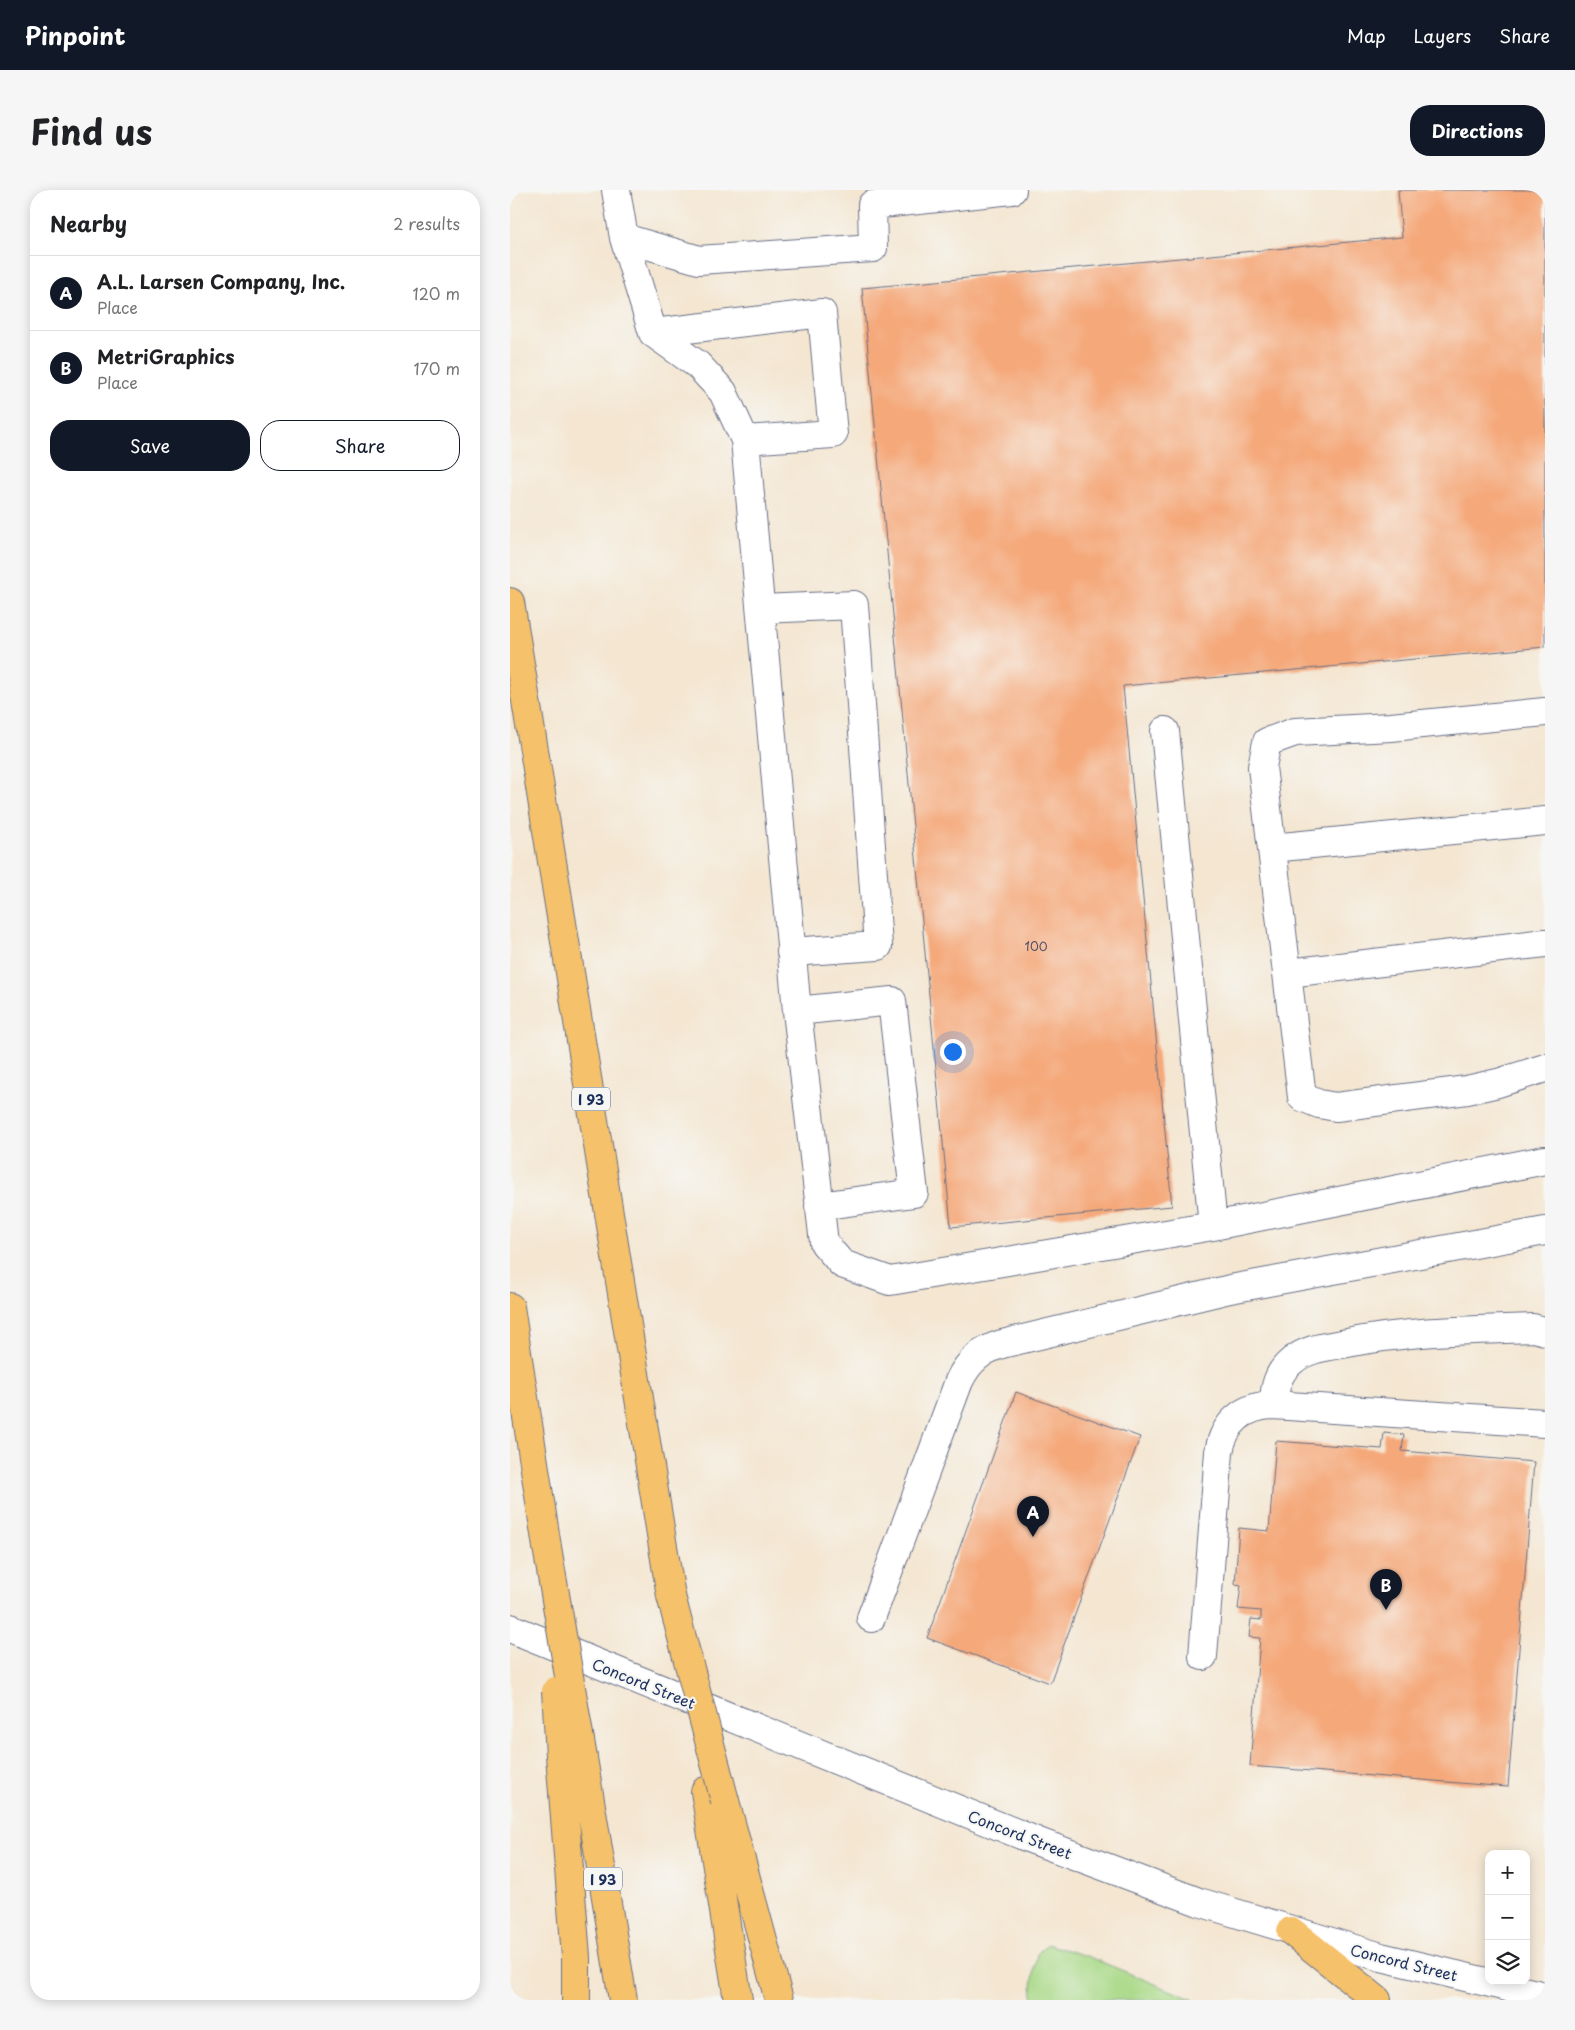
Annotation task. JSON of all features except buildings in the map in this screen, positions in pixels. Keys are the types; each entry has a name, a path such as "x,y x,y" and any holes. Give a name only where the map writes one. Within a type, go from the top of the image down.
{"highway":[{"name":"I 93","path":"510,602 671,1596 715,1796 738,2000"},
{"path":"510,1307 547,1547 572,1756 576,2000"},
{"name":"I 93","path":"572,1756 623,2000"},
{"path":"715,1796 779,2000"},
{"path":"1291,1931 1377,2000"}],"street":[{"path":"616,190 624,238 653,333 698,365 724,392 745,440 791,952 819,1206 824,1243 842,1264 890,1281 1063,1250 1213,1226 1545,1160"},
{"path":"624,238 699,260 873,248 872,205 1012,190"},
{"path":"653,333 822,313 834,434 745,440"},
{"path":"761,609 854,605 878,946 791,952"},
{"path":"1545,712 1390,727 1295,732 1267,742 1262,767 1302,1097 1319,1104 1336,1107 1468,1090 1498,1083 1545,1068"},
{"path":"1165,731 1213,1226"},
{"path":"1272,848 1545,821"},
{"path":"1288,973 1545,943"},
{"path":"797,1012 892,1001 914,1193 819,1206"},
{"path":"871,1618 959,1381 969,1364 984,1352 1002,1344 1230,1288 1545,1231"},
{"path":"1273,1405 1277,1380 1284,1369 1302,1354 1317,1349 1383,1336 1444,1330 1533,1328 1545,1331"},
{"path":"1202,1656 1220,1442 1229,1425 1244,1412 1253,1408 1273,1405 1545,1423"},
{"name":"Concord Street","path":"510,1628 1044,1844 1199,1902 1381,1957 1545,1996"}],"green space":[{"path":"1047,1944 1087,1956 1194,2000 1034,2000 1032,1986 1037,1954"}],"place":[{"name":"A.L. Larsen Company, Inc.","path":"1033,1537"},
{"name":"MetriGraphics","path":"1386,1610"}]}
